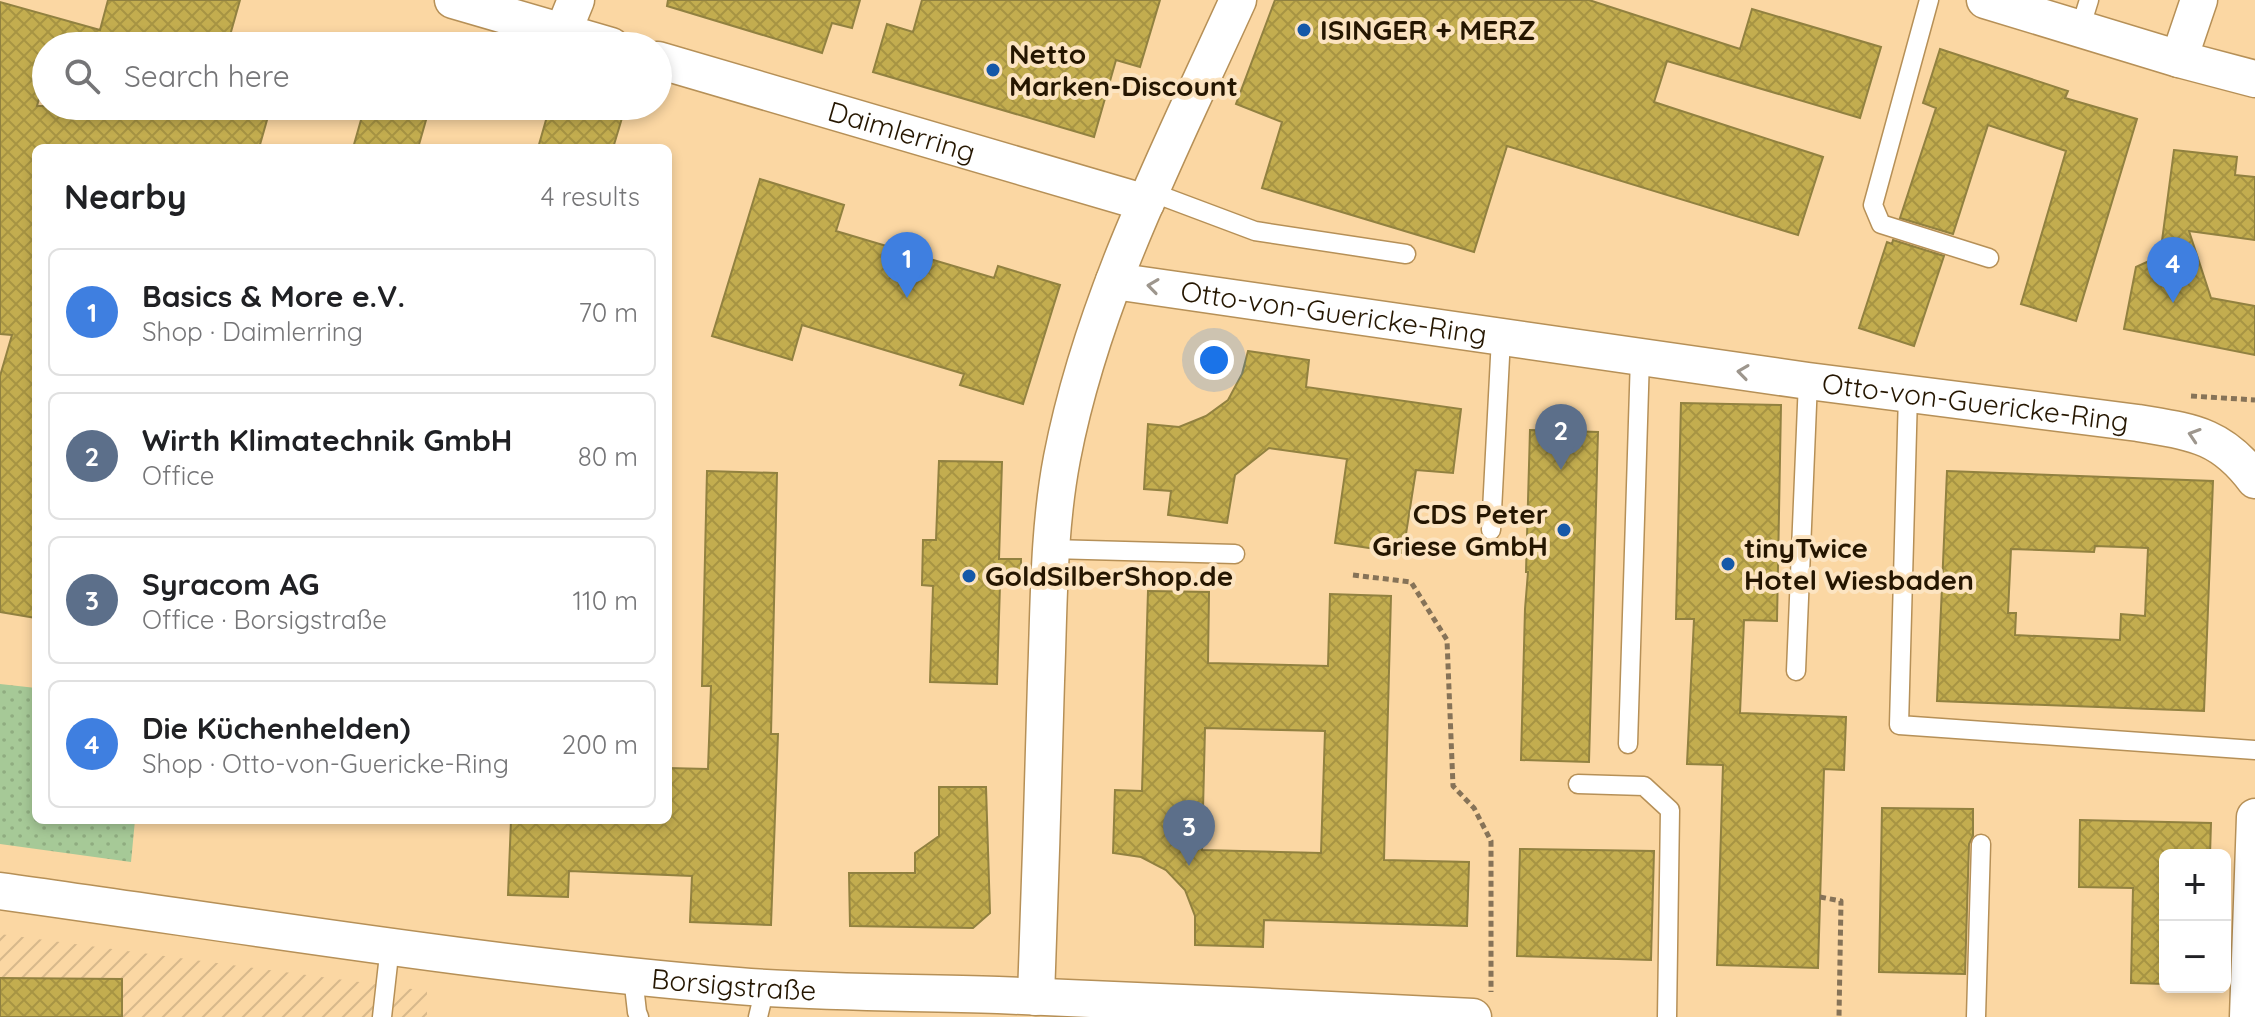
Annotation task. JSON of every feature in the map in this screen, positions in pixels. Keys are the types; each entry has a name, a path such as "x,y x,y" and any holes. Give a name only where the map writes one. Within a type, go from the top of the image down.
{"street":[{"path":"453,0 570,16 592,32"},
{"path":"1036,997 1051,549 1062,459 1080,379 1114,281 1238,0"},
{"path":"1985,0 2085,14 2179,59 2255,79"},
{"path":"2179,59 2199,0"},
{"name":"Daimlerring","path":"672,64 1149,198"},
{"name":"Otto-von-Guericke-Ring","path":"1114,281 1808,381 2138,423 2215,441 2240,461 2255,480"},
{"path":"2248,1017 2255,817"},
{"name":"Borsigstraße","path":"0,891 633,977 762,1002 872,993 965,1006 1036,997 1181,1010 1482,1006"}],"lane":[{"path":"1929,0 1873,205 1881,224 1989,258"},
{"path":"1149,198 1255,231 1406,254"},
{"path":"1491,530 1501,338"},
{"path":"1628,744 1640,357"},
{"path":"1796,671 1808,381"},
{"path":"1908,394 1899,725 2255,750"},
{"path":"1051,549 1235,554"},
{"path":"1578,784 1644,786 1670,810 1667,1017"},
{"path":"1976,1017 1981,844"},
{"path":"382,1017 390,946"},
{"path":"633,977 639,1017"}],"path":[{"path":"1353,575 1411,582 1447,640 1453,786 1474,808 1491,841 1482,1006"},
{"path":"1820,897 1841,901 1839,1017"}],"shaded area":[{"path":"0,0 2255,0 2255,1017 0,1017"},
{"path":"0,934 427,991 427,1017 0,1017"}],"green space":[{"path":"0,684 32,688 32,824 135,824 131,862 0,844"}],"building":[{"path":"108,0 240,0 231,32 32,32 32,120 267,120 260,144 32,144 32,617 0,612 0,376 12,335 0,334 0,2 100,30"},
{"path":"668,0 860,0 852,28 832,23 822,53 667,6"},
{"name":"Netto Marken-Discount","path":"922,0 1160,0 1140,67 1116,60 1094,137 873,72 887,24 913,32"},
{"path":"1275,0 1589,0 1740,49 1752,9 1881,47 1860,118 1667,61 1654,102 1823,157 1798,235 1507,146 1474,252 1262,188 1282,122 1236,104"},
{"path":"1940,49 2068,91 2065,98 2137,119 2076,321 2021,304 2066,151 1988,125 1953,234 1900,218 1936,108 1923,103"},
{"path":"361,120 426,120 419,144 354,144"},
{"path":"546,120 621,120 614,144 539,144"},
{"path":"2174,150 2237,157 2235,175 2255,177 2255,240 2189,231 2211,298 2255,306 2255,355 2124,329 2136,267 2160,256"},
{"path":"760,179 844,205 836,231 994,278 998,266 1060,285 1023,404 960,385 964,374 802,325 792,360 712,336"},
{"path":"1893,240 1944,256 1914,346 1859,328 1887,242 1892,244"},
{"path":"1248,351 1309,360 1306,387 1461,409 1453,473 1416,470 1403,553 1335,543 1347,459 1269,448 1235,475 1227,523 1168,515 1171,491 1144,489 1148,424 1179,427 1206,416 1228,400 1242,374"},
{"path":"1681,403 1781,405 1777,621 1744,620 1740,713 1846,717 1844,770 1824,769 1818,968 1717,965 1723,765 1687,764 1694,619 1676,619"},
{"path":"1530,430 1598,432 1589,762 1521,760"},
{"path":"939,461 1002,462 999,559 1021,559 1021,585 1000,584 997,684 930,682 933,586 922,585 923,540 936,540"},
{"path":"707,471 777,473 771,734 778,734 771,925 690,922 692,876 569,871 568,897 508,895 511,824 672,824 672,768 708,769 711,686 702,686"},
{"path":"1947,471 2213,481 2204,711 1937,701","holes":["2095,546 2148,548 2145,616 2121,614 2120,640 2015,635 2016,613 2008,613 2011,549 2094,552"]},
{"path":"1148,591 1209,592 1208,663 1328,666 1330,594 1391,596 1384,860 1469,862 1467,926 1264,920 1263,947 1195,945 1195,916 1185,890 1166,870 1141,857 1113,853 1115,790 1142,791","holes":["1205,728 1325,731 1321,853 1202,850"]},
{"path":"939,787 986,787 990,913 973,928 850,926 849,873 915,873 915,853 939,836"},
{"path":"1882,808 1973,809 1965,974 1879,972"},
{"path":"2080,820 2211,823 2210,849 2159,849 2159,984 2131,983 2133,888 2079,887"},
{"path":"1520,849 1654,851 1651,960 1517,956"},
{"path":"0,978 122,979 122,1017 0,1017"}],"place":[{"name":"ISINGER + MERZ","path":"1304,30"},
{"name":"Netto Marken-Discount","path":"993,70"},
{"name":"Basics & More e.V.","path":"907,298"},
{"name":"Die Küchenhelden)","path":"2173,303"},
{"name":"Wirth Klimatechnik GmbH","path":"1561,470"},
{"name":"CDS Peter Griese GmbH","path":"1564,530"},
{"name":"tinyTwice Hotel Wiesbaden","path":"1728,564"},
{"name":"GoldSilberShop.de","path":"969,576"},
{"name":"Syracom AG","path":"1189,866"}]}
